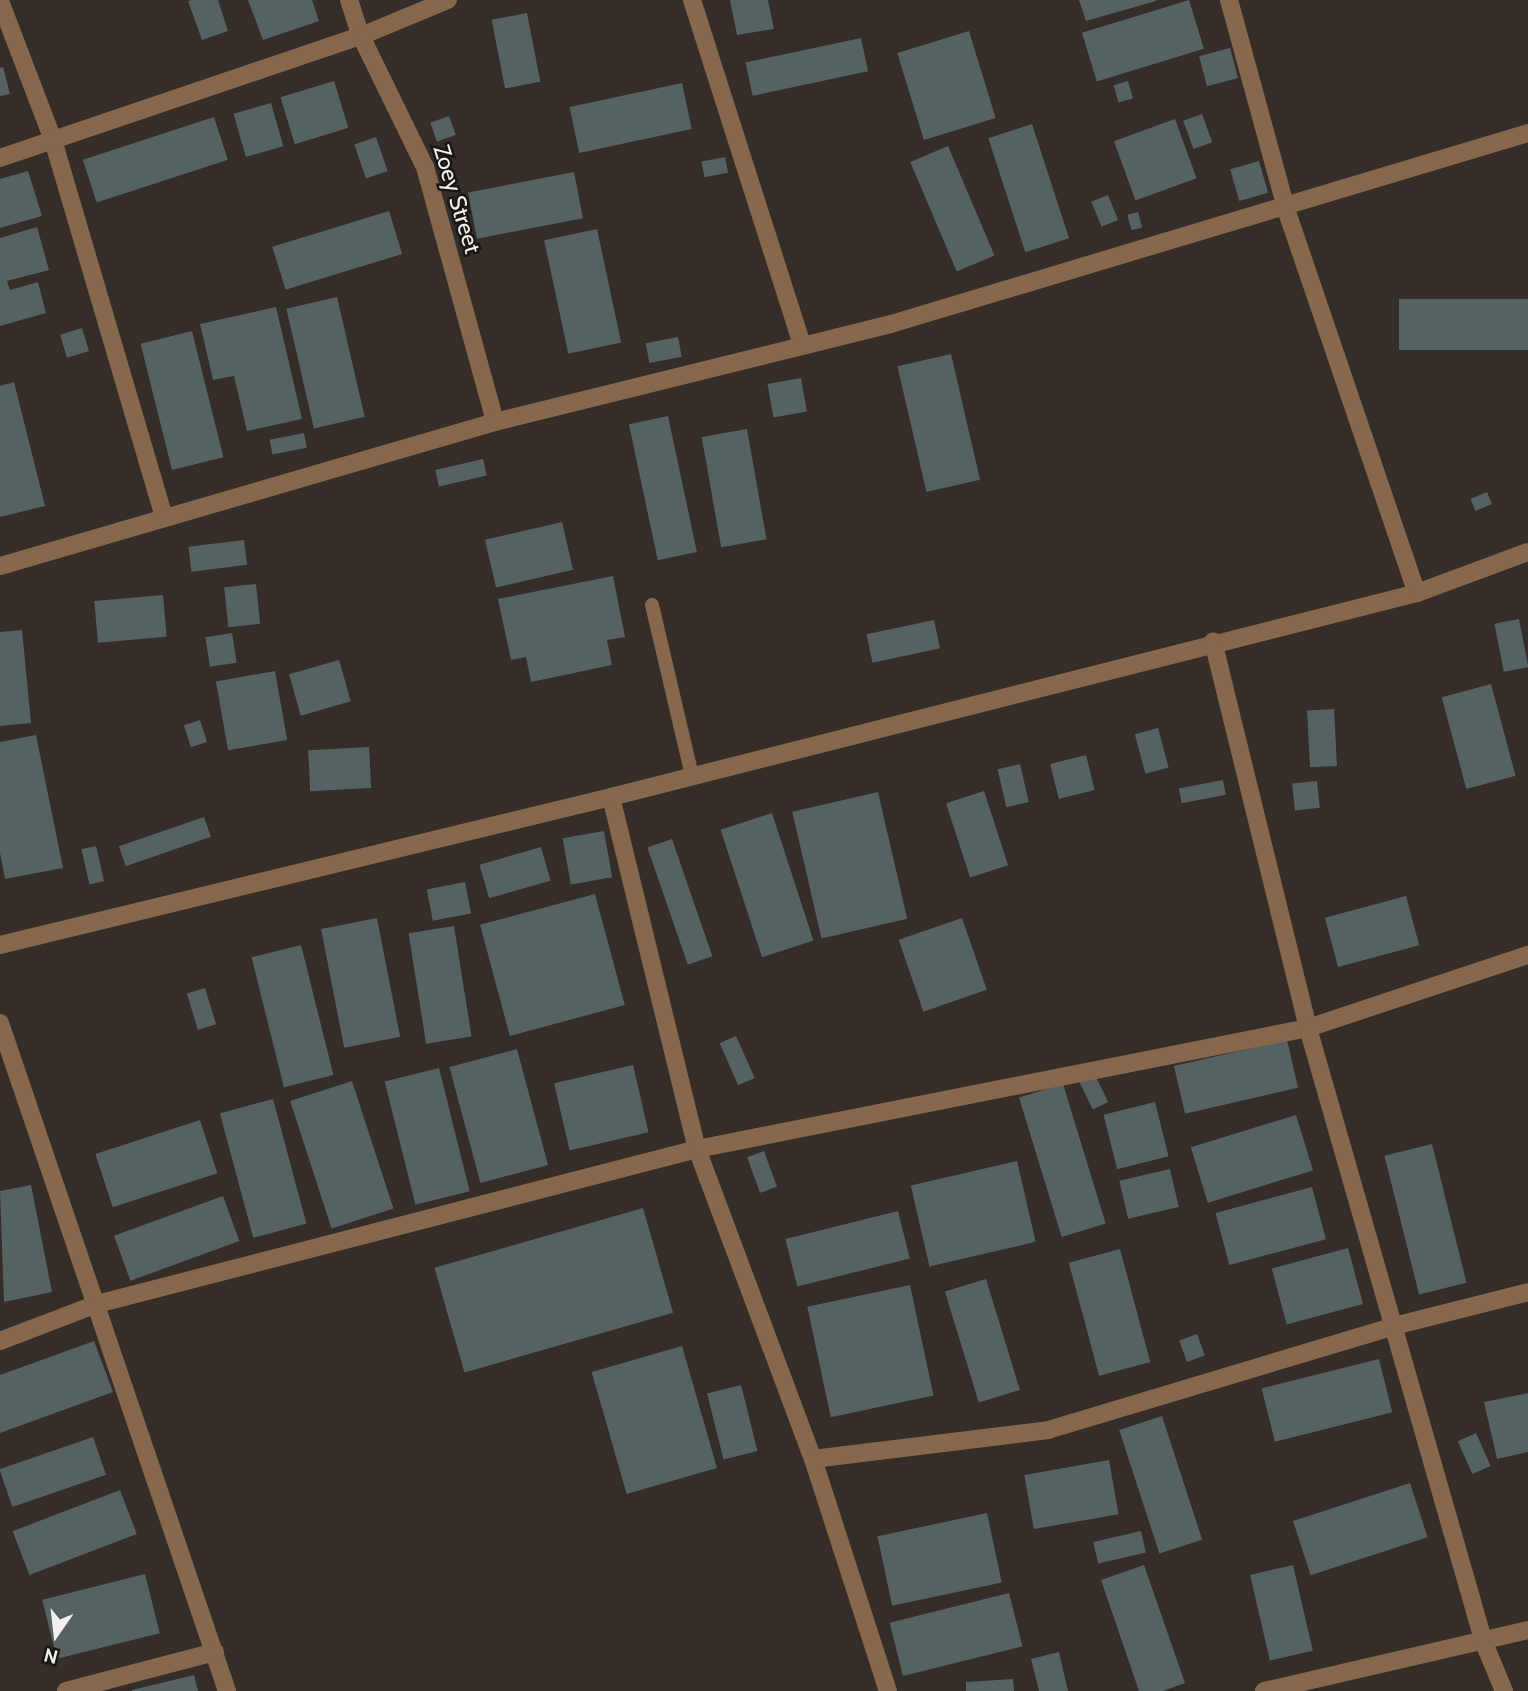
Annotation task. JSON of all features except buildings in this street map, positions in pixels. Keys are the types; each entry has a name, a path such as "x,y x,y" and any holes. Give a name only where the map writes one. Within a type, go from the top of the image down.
{"street":[{"name":"Zoey Street","path":"349,0 361,36 425,167 495,422"},
{"path":"0,158 361,36 448,0"},
{"path":"692,0 802,345"},
{"path":"1229,0 1286,208 1417,593"},
{"path":"0,1 53,140 164,518"},
{"path":"0,566 495,422 802,345 1286,208 1528,133"},
{"path":"0,945 611,797 1213,642 1417,593 1528,552"},
{"path":"1213,642 1308,1028 1484,1643 1504,1691"},
{"path":"611,797 697,1149 813,1459 888,1691"},
{"path":"0,1341 97,1304 697,1149 1308,1028 1528,955"},
{"path":"0,1023 228,1691"},
{"path":"813,1459 1048,1430 1394,1326 1528,1292"},
{"path":"1264,1691 1484,1643 1528,1630"},
{"path":"66,1691 215,1652"}],"lane":[{"path":"652,605 692,776"}]}
